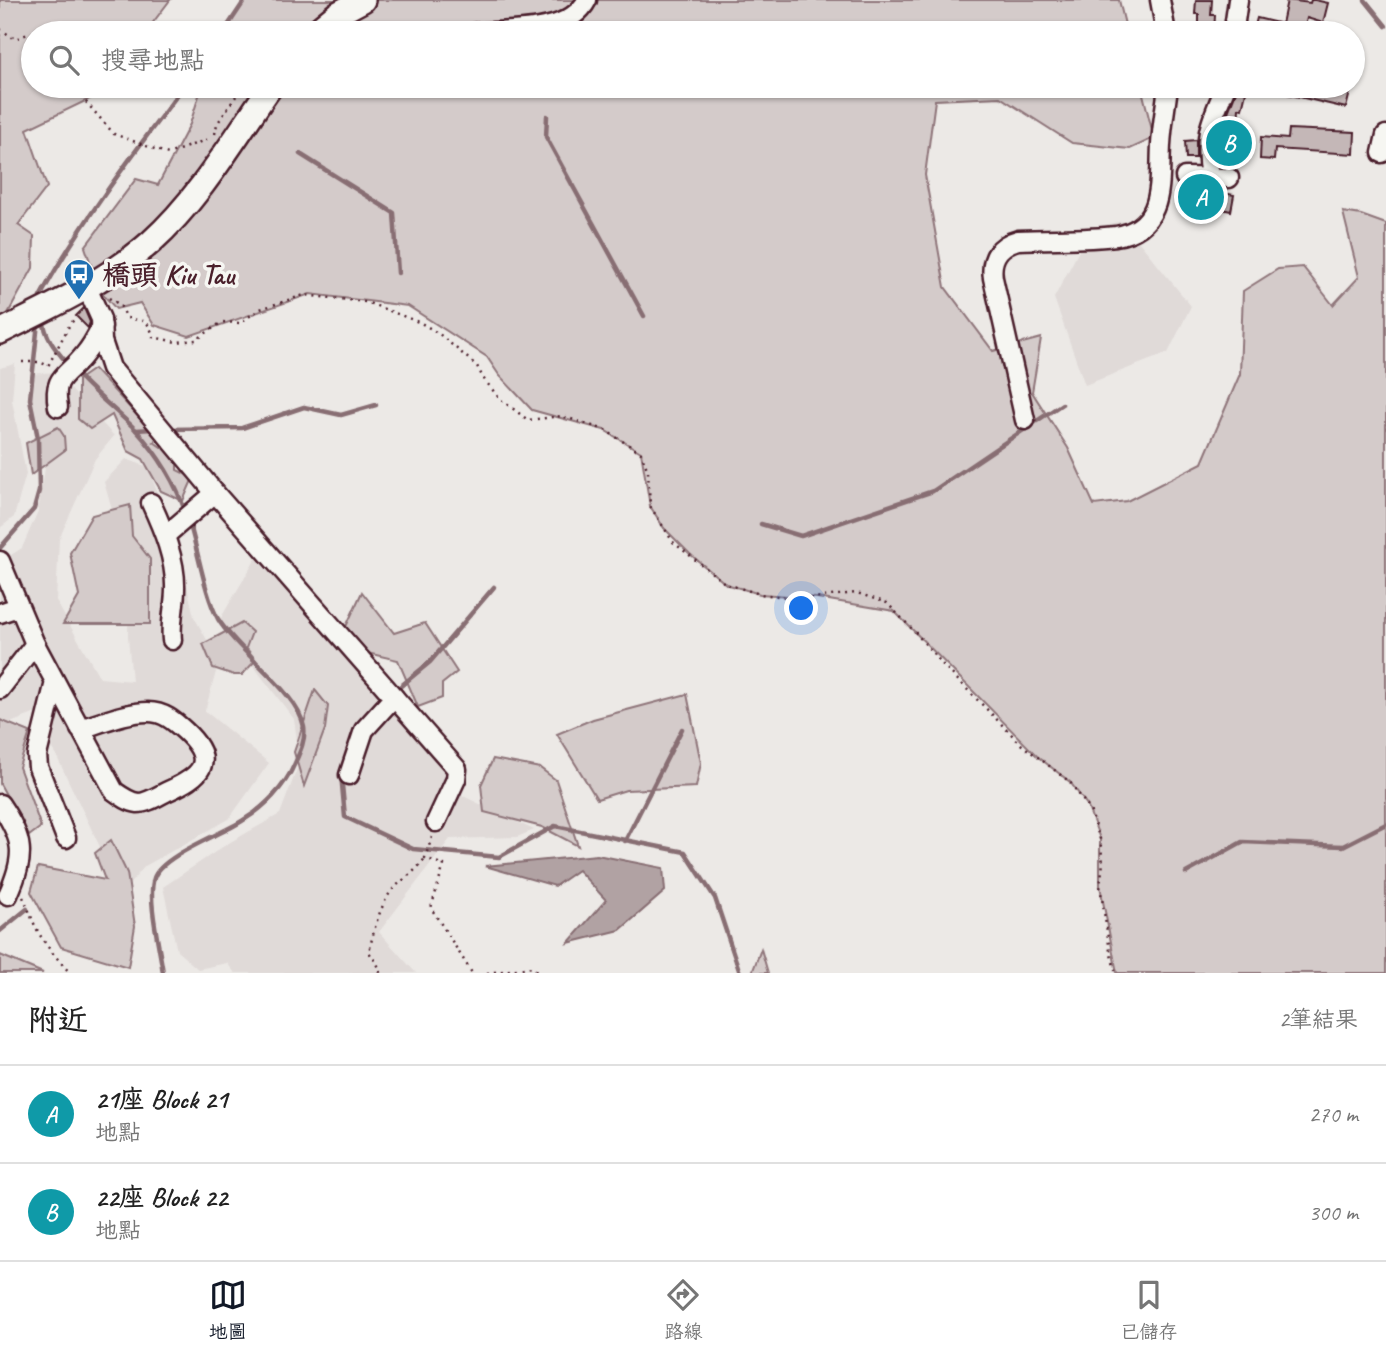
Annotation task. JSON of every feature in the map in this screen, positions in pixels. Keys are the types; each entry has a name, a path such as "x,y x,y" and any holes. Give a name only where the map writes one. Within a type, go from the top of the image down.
{"main road":[{"path":"329,21 363,0"},
{"path":"0,332 78,301 133,257 172,220 208,176 263,98"}],"street":[{"path":"564,21 575,16 587,0"},
{"path":"1160,0 1164,21"},
{"path":"1235,21 1238,0"},
{"path":"1025,420 993,278 991,267 994,257 1000,248 1018,240 1116,236 1139,227 1148,218 1159,197 1167,98"},
{"path":"1210,177 1207,147 1210,122 1221,98"},
{"path":"1185,177 1229,178"},
{"path":"78,301 102,326 102,341 111,368 215,493 457,769 456,779 436,822"},
{"path":"58,407 60,370 88,351 102,326"},
{"path":"166,535 215,493"},
{"path":"151,503 166,535 176,587 171,624 172,640"},
{"path":"0,561 35,644 80,729 114,791 125,799 138,803 147,801 188,782 201,768 203,756 197,743 173,719 159,713 137,713 80,729"},
{"path":"0,613 18,607"},
{"path":"0,689 35,644"},
{"path":"55,681 37,755 38,767 66,838"},
{"path":"349,775 364,730 394,696"},
{"path":"0,804 21,842 16,877 8,895"}],"path":[{"path":"0,29 15,39 21,37"},
{"path":"82,98 114,134 168,154 208,139 213,144 217,124 235,98"},
{"path":"102,326 107,317 109,297 120,304 127,318 144,321 150,326 153,337 176,342 196,340 222,322 240,323 260,309 304,295 366,302 421,323 438,333 477,366 482,378 500,398 527,420 562,416 604,430 641,453 648,471 650,506 673,542 726,584 760,594 803,599 857,593 887,603 943,665 1022,745 1070,782 1090,810 1100,839 1103,863 1100,886 1116,973"},
{"path":"60,370 57,350 78,301"},
{"path":"22,362 40,362 60,370"},
{"path":"380,973 369,952 385,901 391,891 418,870 425,858 436,822"},
{"path":"425,858 444,865 431,908 472,973"},
{"path":"16,877 36,929 48,948 70,973"},
{"path":"487,973 532,967 539,973"}],"shaded area":[{"path":"0,0 170,0 154,21 21,21 21,98 92,98 27,129 47,187 18,225 34,236 33,268 6,317 0,320"},
{"path":"245,0 1119,0 1124,21 231,21"},
{"path":"198,98 978,98 935,100 925,175 945,287 993,351 1041,338 1032,392 1068,448 1094,505 1127,501 1202,463 1240,374 1243,291 1278,269 1303,267 1333,305 1359,277 1343,212 1386,224 1386,973 1117,973 1100,886 1100,839 1087,805 1070,782 1037,756 894,611 817,598 760,594 726,584 664,528 650,506 641,452 604,430 532,410 499,375 487,357 408,306 310,294 189,336 154,325 140,303 116,309 100,291 85,247 136,179 158,185 190,124"},
{"path":"1002,98 1144,98 1154,138 1130,149 1072,143"},
{"path":"1122,221 1191,306 1168,353 1085,385 1054,298 1091,228"},
{"path":"15,364 12,400 26,474 14,517 0,528 0,368"},
{"path":"94,369 143,422 170,431 154,442 164,449 177,441 177,470 193,478 183,501 161,491 143,459 128,451 112,415 90,429 78,419 78,380"},
{"path":"55,372 114,436 95,459 59,539 56,601 100,678 132,681 128,637 129,569 104,482 126,459 148,467 180,555 194,617 219,661 205,711 269,763 229,819 145,866 122,893 36,713 0,727 0,562 22,548 38,511 45,468 30,401 31,374"},
{"path":"58,427 64,436 65,450 31,475 26,443"},
{"path":"130,505 132,536 150,559 150,624 63,624 79,596 70,553 92,515"},
{"path":"267,540 462,771 457,793 534,830 517,837 450,839 379,932 416,973 235,973 227,963 198,969 177,951 163,887 227,844 280,814 300,761 294,719 219,621"},
{"path":"362,592 394,633 425,623 457,672 442,684 442,698 418,707 398,660 337,646"},
{"path":"242,623 252,632 246,648 256,660 242,675 213,668 203,644"},
{"path":"315,690 328,706 325,729 304,786 294,752"},
{"path":"687,694 701,763 696,787 626,790 597,799 557,734 593,719"},
{"path":"0,720 30,732 19,767 41,827 29,836 0,784"},
{"path":"493,759 540,768 556,780 578,846 542,827 484,812 481,785"},
{"path":"111,840 127,873 135,926 128,967 61,947 31,892 38,867 105,880 95,853"},
{"path":"597,855 663,868 665,891 620,930 568,943 606,900 578,870 555,886 485,866"},
{"path":"761,949 768,973 752,973"},
{"path":"0,955 43,973 0,973"}],"building":[{"path":"1196,0 1212,0 1211,15 1215,15 1215,21 1199,21 1199,14 1195,14"},
{"path":"1287,0 1328,3 1324,21 1307,18 1306,21 1283,21"},
{"path":"1234,98 1245,98 1242,109 1239,108 1236,153 1220,152 1222,128"},
{"path":"1304,98 1348,98 1346,108"},
{"path":"1289,129 1355,132 1354,154 1275,149 1274,160 1260,159 1261,137 1288,139"},
{"path":"1196,140 1196,158 1186,158 1185,141"},
{"path":"1193,189 1204,190 1205,206 1191,204"},
{"path":"1218,192 1234,195 1231,211 1217,208"},
{"path":"84,308 90,322 88,328 76,316"}],"waterway":[{"path":"231,21 245,0"},
{"path":"1365,0 1386,26"},
{"path":"41,303 40,297 90,215 175,98"},
{"path":"547,116 546,137 644,316"},
{"path":"300,154 394,213 398,273"},
{"path":"43,318 49,338 68,364"},
{"path":"0,548 34,509 39,491 38,438 30,399 38,322"},
{"path":"74,371 135,429 151,448 171,480 186,514"},
{"path":"761,524 801,536 933,491 1062,404"},
{"path":"169,429 242,428 304,407 341,415 376,405"},
{"path":"136,430 153,429"},
{"path":"163,973 153,911 154,878 168,862 242,821 266,803 291,772 304,736 304,727 291,700 218,619 205,586 189,522"},
{"path":"396,690 430,662 494,587"},
{"path":"625,841 682,729"},
{"path":"341,774 345,817 413,849 499,857 555,826 685,852 715,898 740,973"},
{"path":"1186,873 1242,842 1343,846 1386,824"},
{"path":"0,931 27,909"}],"place":[{"name":"22座 Block 22","path":"1229,143"},
{"name":"21座 Block 21","path":"1201,197"},
{"name":"橋頭 Kiu Tau","path":"79,301"}]}
